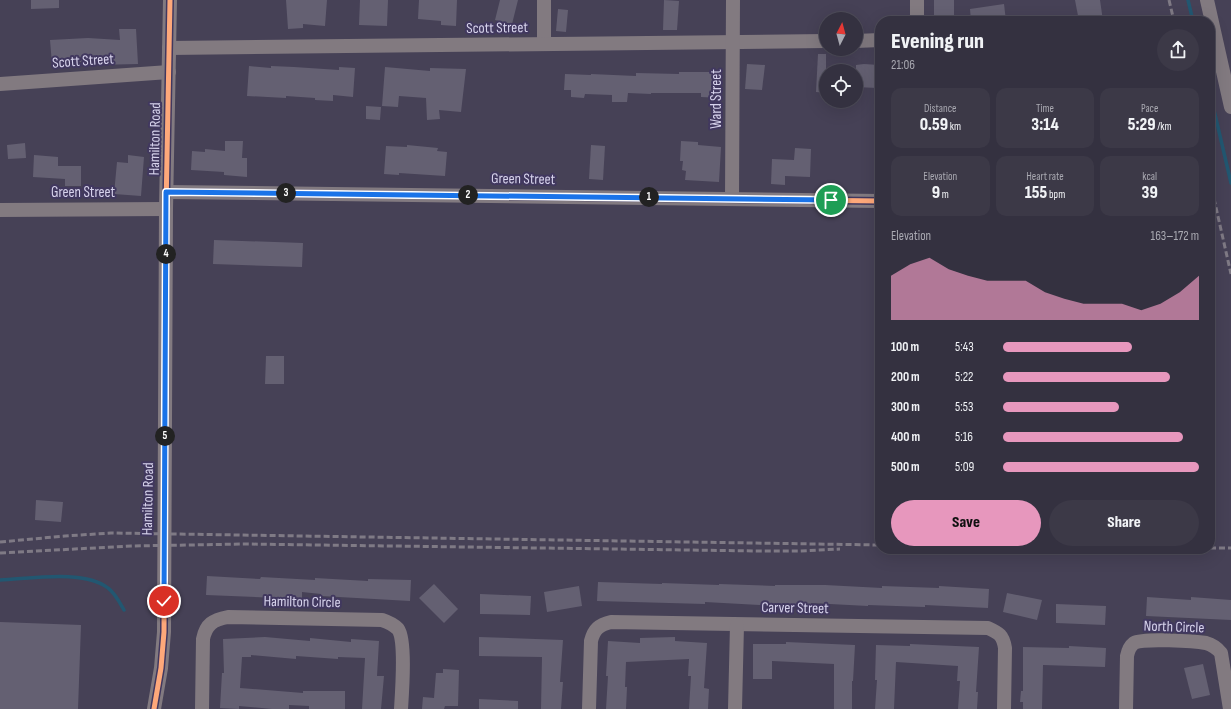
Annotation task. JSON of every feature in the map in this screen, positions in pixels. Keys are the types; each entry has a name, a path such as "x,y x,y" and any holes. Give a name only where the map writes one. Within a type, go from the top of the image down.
{"street":[{"name":"Hamilton Road","path":"154,709 161,668 164,632 166,192 170,0"},
{"path":"544,0 544,44"},
{"name":"Ward Street","path":"732,198 733,0"},
{"path":"917,0 917,16"},
{"path":"1207,0 1211,16"},
{"path":"1215,36 1231,108"},
{"path":"863,41 875,40"},
{"name":"Scott Street","path":"169,48 819,41"},
{"name":"Scott Street","path":"0,84 169,72"},
{"name":"Green Street","path":"166,192 875,201"},
{"name":"Green Street","path":"0,210 166,209"},
{"name":"Hamilton Circle","path":"202,709 203,639 205,630 211,623 228,617 382,620 391,624 398,630 402,643 401,709"},
{"name":"Carver Street","path":"589,709 591,641 593,632 598,626 611,622 988,628 997,632 1003,638 1004,643 1004,709"},
{"path":"735,709 737,625"},
{"name":"North Circle","path":"1126,709 1127,656 1129,649 1133,644 1146,640 1197,642 1207,643 1216,647 1221,653 1230,709"}],"building":[{"path":"31,0 59,0 59,8 31,9"},
{"path":"286,0 327,0 325,26 303,24 303,28 288,29"},
{"path":"360,0 388,0 387,26 359,25"},
{"path":"419,0 457,0 456,26 441,25 441,21 418,19"},
{"path":"500,0 518,0 512,24 495,20"},
{"path":"664,0 679,1 677,30 663,30"},
{"path":"934,0 954,0 954,16 934,16"},
{"path":"1075,0 1100,0 1102,16 1078,16"},
{"path":"1004,4 1005,16 971,16 970,9"},
{"path":"558,9 568,10 566,32 556,31"},
{"path":"119,29 136,29 138,64 95,65 96,61 52,64 50,40 88,38 120,40"},
{"path":"819,54 819,56 826,56 826,64 819,64 819,92 816,92"},
{"path":"747,64 765,65 762,90 745,89"},
{"path":"863,64 875,65 875,88 863,87"},
{"path":"249,66 339,70 339,67 355,68 353,97 333,95 333,101 286,96 286,98 247,96"},
{"path":"385,67 430,71 430,68 466,69 461,112 439,110 440,119 427,120 426,98 399,96 398,107 382,106"},
{"path":"679,72 721,72 721,98 701,97 701,93 628,93 627,102 612,102 612,95 585,94 584,98 571,97 571,90 564,90 565,74 636,76 636,73 679,74"},
{"path":"366,106 381,107 380,120 366,119"},
{"path":"225,141 243,141 242,158 247,158 247,177 224,175 224,172 191,170 192,151 205,152 205,149 225,151"},
{"path":"681,141 698,142 698,145 721,147 719,182 685,180 686,171 682,170 683,161 680,161"},
{"path":"25,143 26,158 8,159 7,145"},
{"path":"407,145 438,148 437,151 447,152 445,176 399,173 399,175 384,174 386,146 407,147"},
{"path":"591,145 605,146 603,180 589,179"},
{"path":"795,148 811,149 810,177 785,176 785,185 771,184 772,159 794,160"},
{"path":"34,155 58,157 58,166 81,166 81,186 65,186 65,179 33,177"},
{"path":"128,155 144,157 141,196 114,194 117,162 128,163"},
{"path":"214,240 303,243 302,267 213,264"},
{"path":"266,356 284,356 284,384 265,384"},
{"path":"36,500 63,502 61,522 35,520"},
{"path":"207,576 260,579 261,577 315,580 315,578 368,581 368,579 411,580 410,601 321,596 321,594 302,592 302,599 206,595"},
{"path":"598,582 775,586 825,585 882,588 882,586 939,588 939,586 989,589 988,608 925,605 925,607 868,606 811,603 811,606 775,606 705,602 705,604 597,601"},
{"path":"434,584 458,609 444,623 419,598"},
{"path":"579,586 582,606 547,612 544,592"},
{"path":"1007,593 1042,600 1037,620 1003,612"},
{"path":"480,594 531,596 530,615 480,614"},
{"path":"1147,597 1191,600 1191,597 1231,600 1231,620 1146,616"},
{"path":"1056,604 1106,606 1105,625 1056,623"},
{"path":"0,622 81,625 78,709 0,709"},
{"path":"265,637 310,641 310,638 351,642 351,639 379,641 377,676 384,676 381,709 362,709 365,658 338,657 338,659 296,656 296,659 251,655 251,657 242,657 240,688 303,693 303,691 345,691 345,709 309,709 309,706 289,705 289,709 239,706 239,709 220,708 222,673 224,673 223,639"},
{"path":"479,637 563,640 560,682 563,682 561,709 541,709 542,657 479,656"},
{"path":"675,637 675,641 707,643 704,688 709,689 708,709 689,709 691,676 688,676 689,659 626,662 626,709 606,709 608,641 640,643 640,638"},
{"path":"786,642 855,645 852,681 852,709 834,709 834,664 772,661 772,679 753,679 753,644 786,644"},
{"path":"910,644 979,647 976,692 978,692 977,709 958,709 960,681 957,681 958,666 896,662 894,709 875,709 877,680 875,680 876,645 910,646"},
{"path":"1069,646 1106,648 1105,667 1043,665 1042,709 1023,709 1023,702 1020,702 1021,691 1023,691 1023,647 1069,648"},
{"path":"1203,664 1210,695 1192,699 1184,668"},
{"path":"443,669 459,670 458,706 445,706 444,709 422,709 423,697 434,698 436,673 443,673"},
{"path":"479,699 518,701 518,709 479,709"}],"waterway":[{"path":"1188,0 1192,16"},
{"path":"1215,114 1231,183"},
{"path":"0,580 56,576 98,582 111,590 124,610"}],"railway":[{"path":"1169,0 1173,16"},
{"path":"1215,203 1231,274"},
{"path":"0,542 111,533 875,545"},
{"path":"0,553 131,546 246,544 760,551 840,549"},
{"path":"1215,548 1231,548"}],"cycle path":[{"path":"154,709 161,668 164,632 166,209 170,0"},
{"path":"167,192 875,201"}],"route":[{"path":"164,601 166,192 831,200"}]}
